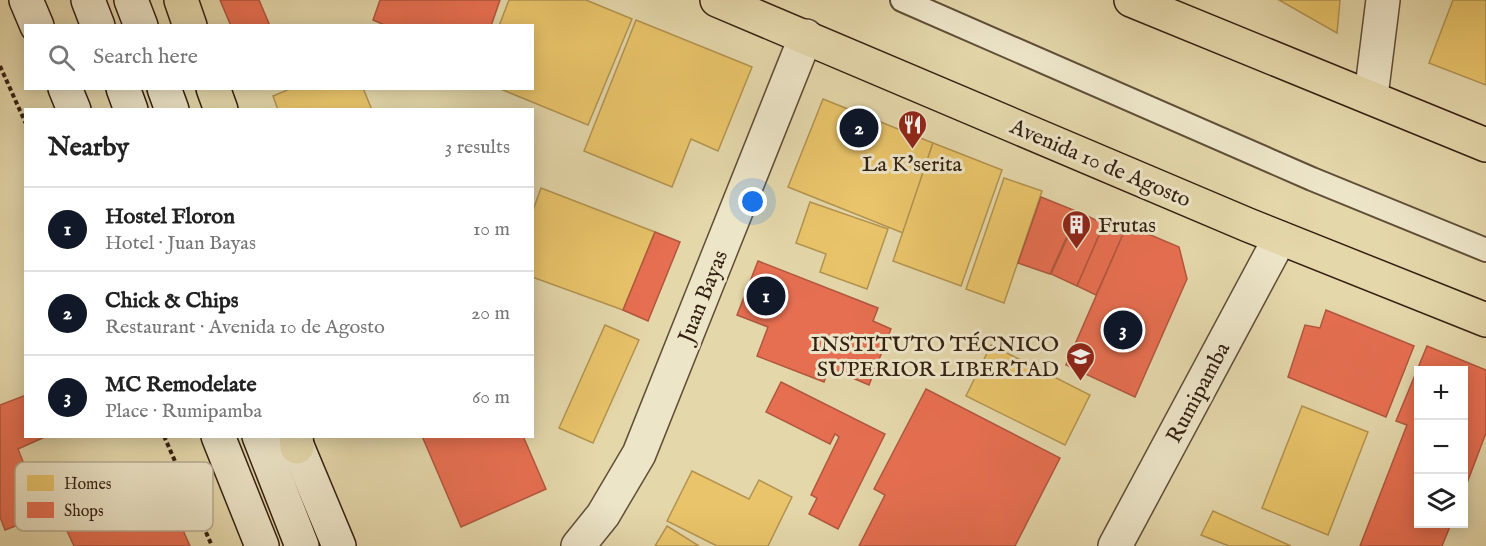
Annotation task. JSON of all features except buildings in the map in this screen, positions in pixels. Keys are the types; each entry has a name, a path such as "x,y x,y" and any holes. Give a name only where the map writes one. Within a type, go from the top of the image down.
{"main road":[{"path":"181,0 189,24"},
{"name":"Avenida 10 de Agosto","path":"717,0 1280,238 1486,321"},
{"path":"1131,0 1371,96 1486,145"},
{"path":"214,90 219,108"}],"street":[{"path":"26,0 36,24"},
{"path":"88,0 97,24"},
{"path":"131,0 140,24"},
{"path":"1371,96 1383,0"},
{"name":"Juan Bayas","path":"578,546 603,515 639,454 806,36"},
{"path":"66,90 73,108"},
{"path":"124,90 130,108"},
{"path":"165,90 171,108"},
{"name":"Rumipamba","path":"1115,546 1280,238"},
{"path":"219,438 262,546"},
{"path":"260,438 302,546"},
{"path":"295,440 339,546"}],"lane":[{"path":"902,0 1312,179 1486,250"}],"path":[{"path":"0,66 24,120"},
{"path":"165,438 175,462"},
{"path":"205,531 212,546"}],"place":[{"name":"Chick & Chips","path":"859,128"},
{"name":"La K'serita","path":"912,150"},
{"name":"Frutas","path":"1077,250"},
{"name":"Hostel Floron","path":"766,296"},
{"name":"MC Remodelate","path":"1123,330"},
{"name":"INSTITUTO TÉCNICO SUPERIOR LIBERTAD","path":"1080,382"}]}
